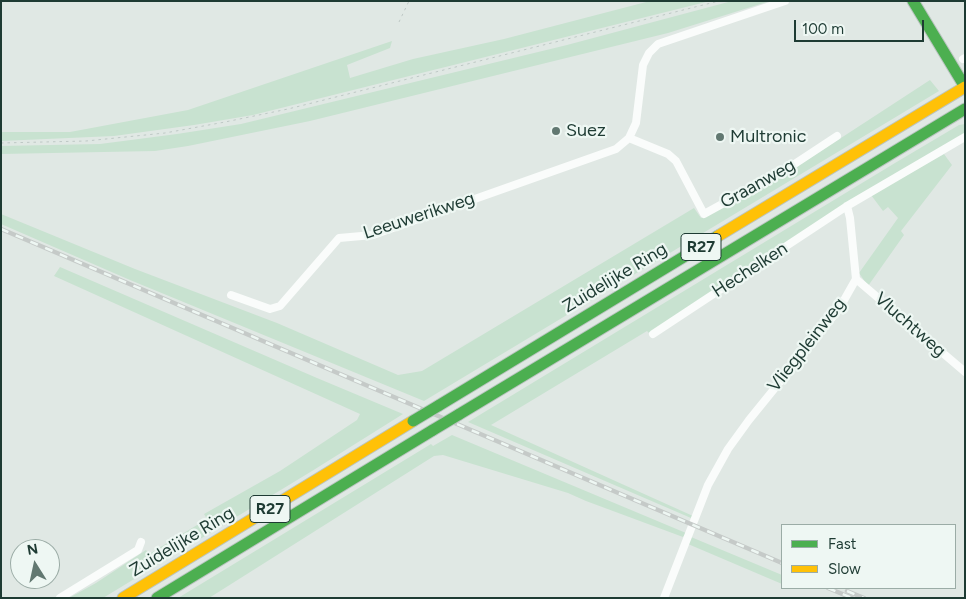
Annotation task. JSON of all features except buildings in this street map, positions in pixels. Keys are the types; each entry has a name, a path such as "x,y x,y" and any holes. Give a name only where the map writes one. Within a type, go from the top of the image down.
{"main road":[{"path":"913,1 965,87"},
{"name":"Zuidelijke Ring","path":"123,598 965,87"},
{"name":"Zuidelijke Ring","path":"157,598 965,109"}],"street":[{"path":"629,138 636,123 643,65 649,53 658,44 785,1"},
{"name":"Graanweg","path":"629,138 668,154 676,162 704,214 793,165 837,136"},
{"path":"847,206 965,137"},
{"name":"Leeuwerikweg","path":"231,295 270,308 280,306 339,238 372,235 616,149 629,138"},
{"name":"Vliegpleinweg","path":"664,598 708,484 728,449 766,398 839,309 856,279 850,218 847,206"},
{"name":"Hechelken","path":"653,334 847,206"},
{"name":"Vluchtweg","path":"856,279 965,372"},
{"path":"60,598 138,550 141,542"}],"path":[{"path":"400,22 410,1"},
{"path":"1,143 86,142 165,133 288,110 720,1"}],"green space":[{"path":"650,1 710,1 253,115 114,136 1,141 1,132 70,132 188,110 392,41 390,48 347,65 350,78 413,59 504,39"},
{"path":"732,1 770,1 668,33 310,121 188,146 155,151 1,154 1,146 100,144 241,124 567,45"},
{"path":"930,80 939,91 424,401 130,280 1,224 1,214 135,269 277,323 398,375 422,371 694,208 701,218 798,166"},
{"path":"965,124 965,134 874,187 649,333 647,331 491,425 693,516 691,518 468,422 895,163 959,125"},
{"path":"944,154 952,165 901,231 904,235 868,286 859,273 898,218 888,207 883,211 871,195"},
{"path":"60,267 403,414 103,598 69,598 96,583 146,550 149,554 207,519 204,514 280,471 357,420 360,414 54,276"},
{"path":"452,435 686,533 683,537 568,493 443,455 434,456 209,598 178,598 431,444 433,446"},
{"path":"691,537 781,575 781,584 688,544"}],"railway":[{"path":"1,229 781,563"},
{"path":"830,589 852,598"},
{"path":"847,591 864,598"}],"traffic: fast":[{"path":"913,1 965,87"},
{"path":"458,415 965,109"},
{"path":"438,406 718,236"},
{"path":"413,421 438,406"},
{"path":"433,430 458,415"},
{"path":"157,598 433,430"}],"traffic: slow":[{"path":"718,236 965,87"},
{"path":"123,598 413,421"}],"place":[{"name":"Suez","path":"556,131"},
{"name":"Multronic","path":"720,137"}]}
